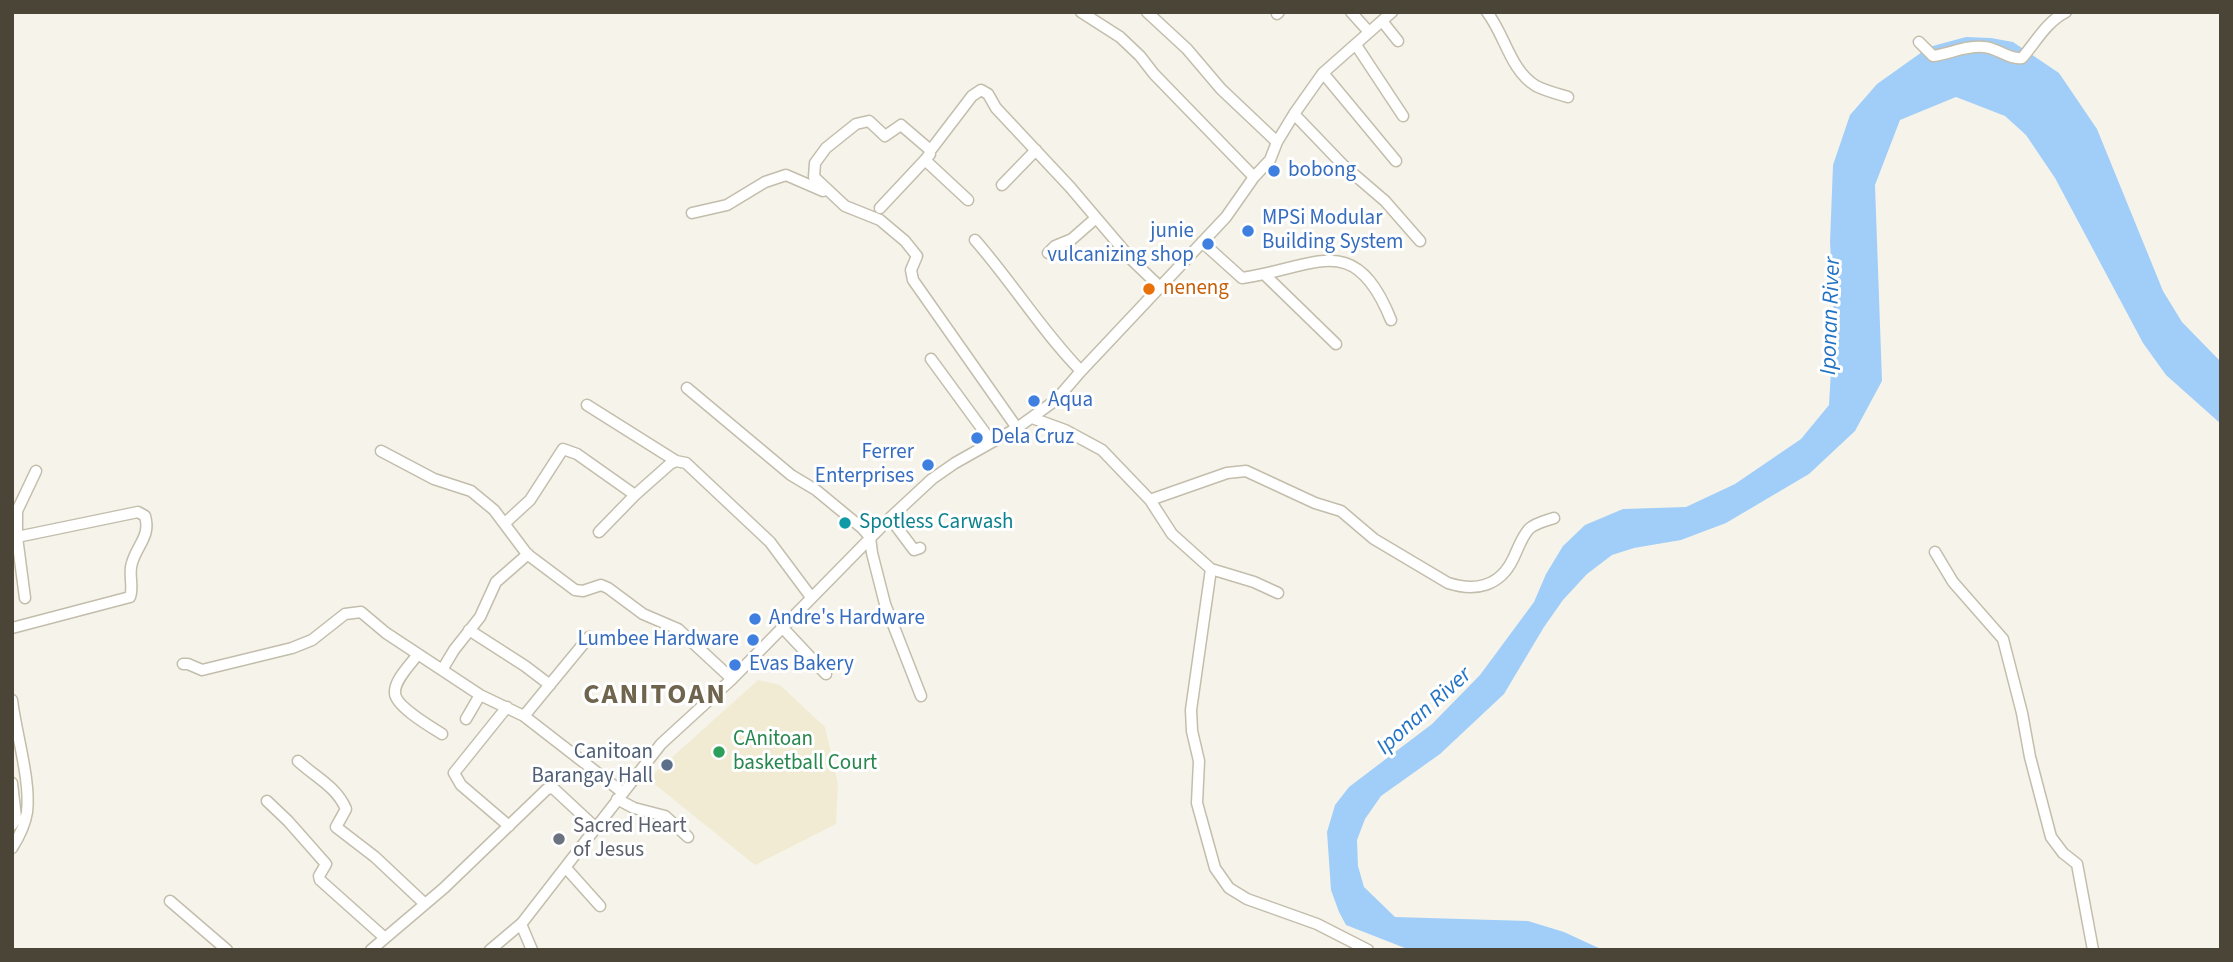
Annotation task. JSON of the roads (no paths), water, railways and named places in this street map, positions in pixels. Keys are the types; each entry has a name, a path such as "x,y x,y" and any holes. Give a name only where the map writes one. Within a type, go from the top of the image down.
{"street":[{"path":"1081,12 1120,37 1140,56 1154,74 1254,177"},
{"path":"1147,12 1187,49 1221,89 1277,142"},
{"path":"1351,12 1369,32"},
{"path":"490,950 521,924 661,744 732,679 870,537 932,480 991,441 1017,428 1056,400 1226,217 1254,177 1270,160 1277,142 1294,114 1323,73 1392,12"},
{"path":"1487,12 1497,26 1513,60 1525,76 1539,87 1568,97"},
{"path":"1919,42 1933,56 1982,46 2017,59 2022,58 2046,27 2066,12"},
{"path":"1382,21 1398,41"},
{"path":"1356,45 1403,116"},
{"path":"1323,73 1396,161"},
{"path":"880,208 928,156 972,96 981,90 988,94 996,108 1132,260 1160,287"},
{"path":"1294,114 1343,164 1385,201 1420,241"},
{"path":"968,200 902,126 885,136 869,121 861,122 826,148 815,163 814,177 829,192 845,206 880,220 905,241 917,256 911,270 914,280 1017,428"},
{"path":"1002,185 1036,150"},
{"path":"692,213 727,205 765,182 786,175 829,192"},
{"path":"1048,253 1055,246 1072,239 1096,218"},
{"path":"975,240 1056,345 1081,371"},
{"path":"1202,242 1242,278 1324,260 1345,263 1359,270 1373,284 1391,320"},
{"path":"1264,274 1336,344"},
{"path":"931,359 991,441"},
{"path":"687,388 791,475 816,490 870,537 885,604 920,696"},
{"path":"587,405 676,461 693,468 770,542 811,597"},
{"path":"1032,418 1081,438 1102,450 1150,500 1167,528 1211,569 1254,582 1278,593"},
{"path":"505,523 530,500 563,449 577,454 635,495"},
{"path":"381,451 434,479 471,491 505,523 528,554 575,590 605,586 643,614 678,629 732,679"},
{"path":"598,532 635,495 676,461"},
{"path":"25,598 17,537 17,511 36,471"},
{"path":"1150,500 1227,473 1246,471 1315,503 1341,511 1374,539 1448,583 1462,587 1482,587 1498,579 1513,560 1526,532 1554,517"},
{"path":"12,628 131,597 132,562 147,533 148,525 145,516 138,512 17,537"},
{"path":"890,518 914,550 920,548"},
{"path":"1935,552 1953,582 2003,639 2030,757 2053,841 2077,864 2093,950"},
{"path":"442,670 480,617 496,582 528,554"},
{"path":"1211,569 1191,720 1199,761 1197,803 1215,867 1222,880 1237,894 1317,924 1368,950"},
{"path":"183,664 188,663 202,670 292,648 312,640 345,614 358,611 480,695 524,716 634,808 665,816 688,837"},
{"path":"782,627 826,674"},
{"path":"470,630 550,685"},
{"path":"524,716 589,637"},
{"path":"418,654 399,680 394,691 395,696 411,713 442,734"},
{"path":"466,719 480,695"},
{"path":"12,701 27,794 27,812 19,837 12,848"},
{"path":"507,707 454,773 461,785 509,826"},
{"path":"298,761 336,791 342,800 346,809 337,827 376,857 425,904"},
{"path":"12,783 16,818 12,825"},
{"path":"371,950 425,904 547,789 553,788 597,828"},
{"path":"267,801 327,864 319,876 320,880 384,939"},
{"path":"566,868 600,906"},
{"path":"170,901 227,950"},
{"path":"521,924 533,950"}],"water":[{"path":"1966,37 2013,42 2059,73 2097,129 2163,291 2182,322 2221,362 2221,424 2166,375 2143,343 2055,178 2026,135 2005,116 1956,97 1900,120 1875,185 1882,381 1855,431 1809,474 1726,523 1681,540 1634,548 1612,555 1587,574 1563,600 1544,627 1504,694 1440,754 1381,796 1365,819 1357,840 1358,866 1364,887 1395,917 1528,921 1564,932 1603,950 1410,950 1346,925 1331,890 1327,832 1335,805 1349,787 1432,724 1480,675 1534,602 1546,574 1563,546 1585,525 1623,509 1686,507 1735,484 1801,439 1829,405 1834,318 1830,242 1833,165 1850,115 1877,84 1929,47"}],"place":[{"name":"bobong","path":"1274,171"},
{"name":"MPSi Modular Building System","path":"1248,231"},
{"name":"junie vulcanizing shop","path":"1208,244"},
{"name":"neneng","path":"1149,289"},
{"name":"Aqua","path":"1034,401"},
{"name":"Dela Cruz","path":"977,438"},
{"name":"Ferrer Enterprises","path":"928,465"},
{"name":"Spotless Carwash","path":"845,523"},
{"name":"Andre's Hardware","path":"755,619"},
{"name":"Lumbee Hardware","path":"753,640"},
{"name":"Evas Bakery","path":"735,665"},
{"name":"CAnitoan basketball Court","path":"719,752"},
{"name":"Canitoan Barangay Hall","path":"667,765"},
{"name":"Sacred Heart of Jesus","path":"559,839"}],"district":[{"name":"CANITOAN","path":"655,697"}],"water label":[{"name":"Iponan River","path":"1832,316"},
{"name":"Iponan River","path":"1425,712"}]}
